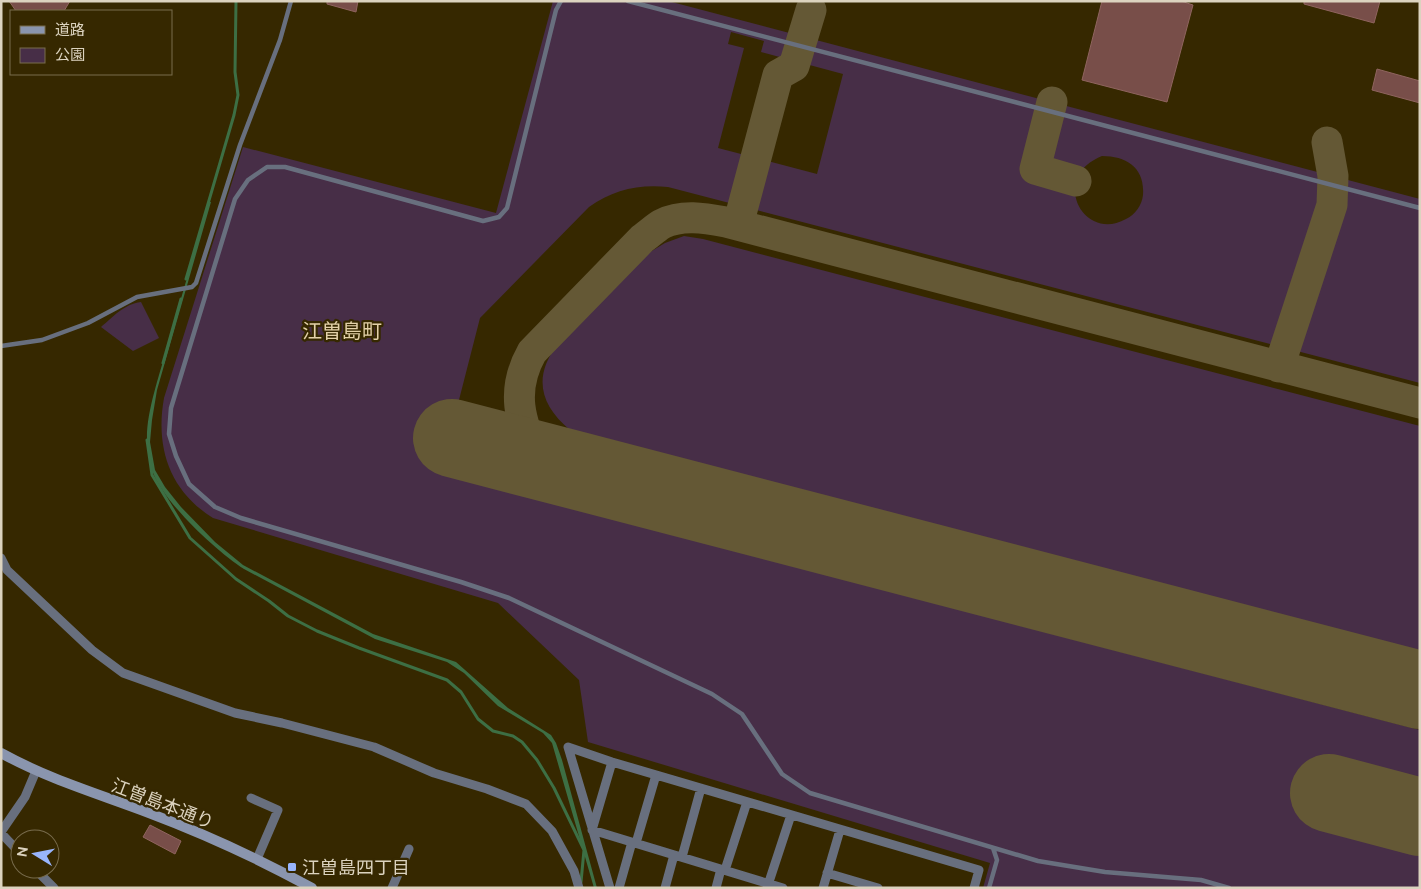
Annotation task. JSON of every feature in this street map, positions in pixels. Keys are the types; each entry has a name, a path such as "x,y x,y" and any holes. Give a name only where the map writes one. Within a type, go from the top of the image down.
{"street":[{"path":"1,558 4,573 92,650 123,673 235,713 374,747 434,773 487,789 526,804 552,831 574,871 579,888"},
{"path":"610,888 568,747 612,762 979,870 974,888"},
{"name":"江曽島本通り","path":"1,753 36,771 84,791 208,836 312,888"},
{"path":"592,830 612,762"},
{"path":"10,842 1,833 25,797 36,771"},
{"path":"619,888 656,775"},
{"path":"665,888 701,788"},
{"path":"251,798 278,810 257,859"},
{"path":"716,888 747,802"},
{"path":"768,886 791,815"},
{"path":"592,830 723,870 768,886 783,888"},
{"path":"822,888 840,830"},
{"path":"392,888 409,849"},
{"path":"827,873 878,888"},
{"path":"45,879 54,888"}],"lane":[{"path":"1,346 42,340 88,323 137,297 192,287 196,282 240,145 280,40 291,1"},
{"path":"561,1 556,10 507,208 499,217 483,221 285,167 267,167 248,180 234,199 171,408 169,434 176,456 189,484 215,507 241,518 461,582 509,598 712,694 742,714 782,774 810,793 1038,862 1104,872 1201,880 1229,888"},
{"path":"628,1 1420,208"},
{"path":"989,888 997,860 993,848"}],"green space":[{"path":"553,1 668,1 1420,199 1420,383 668,187 646,186 626,189 607,196 589,207 480,318 440,474 1420,730 1420,888 983,888 990,863 588,742 579,680 498,603 213,518 186,495 169,467 164,451 162,416 164,398 243,147 496,213","holes":["731,32 764,41 761,52 843,74 817,174 718,148 744,48 728,44","1102,156 1119,158 1133,165 1141,178 1143,186 1140,206 1135,212 1126,219 1110,224 1097,222 1086,215 1078,204 1075,191 1077,178 1086,166"]},
{"path":"684,236 703,239 1420,426 1420,651 570,430 552,411 546,401 543,379 549,357 557,345 650,252 665,243"},
{"path":"141,302 159,338 133,351 101,327 124,308"}],"shaded area":[{"path":"209,202 211,202 157,390 150,442 155,470 165,487 181,507 215,542 243,565 373,634 456,662 508,708 551,735 562,760 597,888 594,888 552,743 543,733 498,706 464,673 447,662 375,639 244,569 219,550 191,524 167,496 158,482 152,470 147,447 147,430 151,407"}],"building":[{"path":"9,1 70,1 65,10 15,10"},
{"path":"327,1 358,1 356,12 327,4"},
{"path":"1102,1 1181,1 1193,5 1167,102 1082,80"},
{"path":"1304,1 1380,1 1374,23 1304,4"},
{"path":"1377,69 1420,81 1420,103 1372,90"},
{"path":"150,825 181,841 175,854 143,837"}],"waterway":[{"path":"186,279 234,115 238,95 235,72 236,1"},
{"path":"163,363 181,299"},
{"path":"147,440 152,475 190,538 236,579 288,616 317,631 447,680 461,692 478,719 493,731 513,736 522,742 537,760 554,788 584,850 581,882"}],"taxiway":[{"path":"738,225 778,75 794,66 811,10"},
{"path":"1052,102 1035,169 1076,181"},
{"path":"1279,367 1332,205 1333,176 1327,142"},
{"path":"537,460 522,419 519,393 525,366 532,352 642,239 662,224 685,218 701,218 726,222 1420,403"}],"runway":[{"path":"452,438 1420,690"},
{"path":"1329,793 1420,817"}],"place":[{"name":"江曽島四丁目","path":"292,867"}],"district":[{"name":"江曽島町","path":"342,330"}]}
